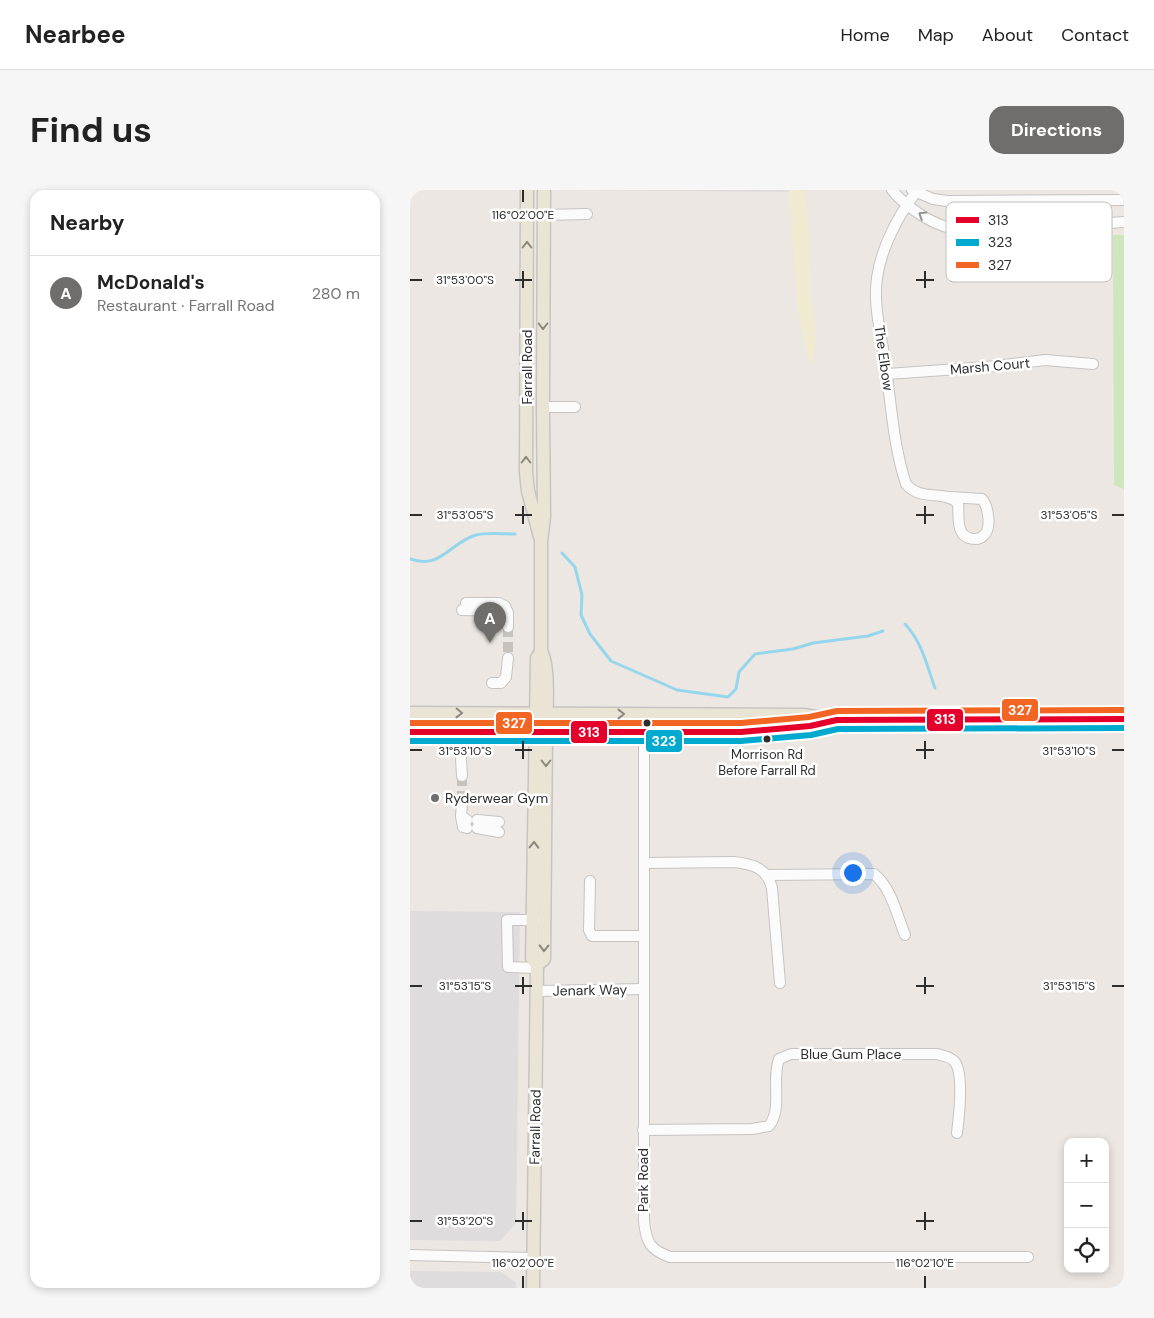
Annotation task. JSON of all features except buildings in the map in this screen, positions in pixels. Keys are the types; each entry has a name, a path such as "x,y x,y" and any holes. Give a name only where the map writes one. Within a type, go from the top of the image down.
{"main road":[{"name":"Farrall Road","path":"527,190 527,483 541,542"},
{"name":"Farrall Road","path":"533,1288 537,966 532,958 539,920 541,714 545,657 541,651 541,542 544,517 544,190"},
{"path":"527,298 543,297"},
{"path":"527,355 543,355"},
{"path":"526,426 543,426"},
{"path":"527,483 543,481"},
{"path":"410,712 803,715 837,720 1124,720"},
{"path":"410,732 741,732 780,730 837,720"}],"street":[{"path":"892,190 906,205 923,217 946,228"},
{"path":"914,191 933,199 947,201 1124,200"},
{"name":"The Elbow","path":"914,191 892,232 879,264 876,279 876,296 894,427 906,484 911,491 920,494 982,499 988,509 987,530 984,535 978,538 964,536 961,531 958,504 950,497"},
{"path":"544,215 587,214"},
{"name":"Marsh Court","path":"887,374 988,367 1045,360 1094,364"},
{"path":"543,407 575,407"},
{"path":"464,607 507,611 508,627"},
{"path":"492,683 501,682 506,677 508,658"},
{"name":"Park Road","path":"644,733 643,1130 645,1232 649,1244 657,1252 670,1257 1028,1257"},
{"path":"461,758 462,776"},
{"path":"462,804 470,822 499,827"},
{"path":"644,862 734,862 755,866 767,874 874,874 879,878 886,890 905,934"},
{"path":"767,874 772,888 780,983"},
{"path":"590,881 589,930 592,936 643,936"},
{"path":"537,966 508,967 508,920 539,920"},
{"name":"Jenark Way","path":"537,991 643,989"},
{"name":"Blue Gum Place","path":"643,1130 752,1129 769,1126 774,1116 777,1064 779,1059 791,1054 937,1054 946,1056 954,1061 958,1070 960,1106 957,1133"},
{"path":"410,1255 533,1258"}],"shaded area":[{"path":"559,190 789,190 789,192"},
{"path":"410,911 520,912 516,1223 500,1241 410,1240"},
{"path":"410,1271 502,1272 516,1283 516,1288 410,1288"}],"green space":[{"path":"1113,235 1124,235 1124,489 1114,485"}],"sand":[{"path":"789,190 805,190 809,236 810,291 816,331 814,358 809,365 798,312"}],"waterway":[{"path":"410,559 430,561 467,539 480,534 515,534"},
{"path":"562,553 575,567 582,595 581,615 590,634 611,661 677,690 728,697 736,689 739,672 755,654 793,649 813,643 868,636 883,631"},
{"path":"905,624 920,646 935,688"}],"tunnel":[{"path":"508,627 508,658"},
{"path":"462,776 462,804"}],"transit line":[{"name":"327","path":"410,723 741,723 809,717 837,711 1124,710"},
{"name":"313","path":"410,732 741,732 810,726 837,720 1124,719"},
{"name":"323","path":"410,741 741,741 811,735 838,729 1124,728"}],"place":[{"name":"McDonald's","path":"490,643"},
{"name":"Morrison Rd Before Farrall Rd","path":"767,739"},
{"name":"Ryderwear Gym","path":"435,798"}]}
